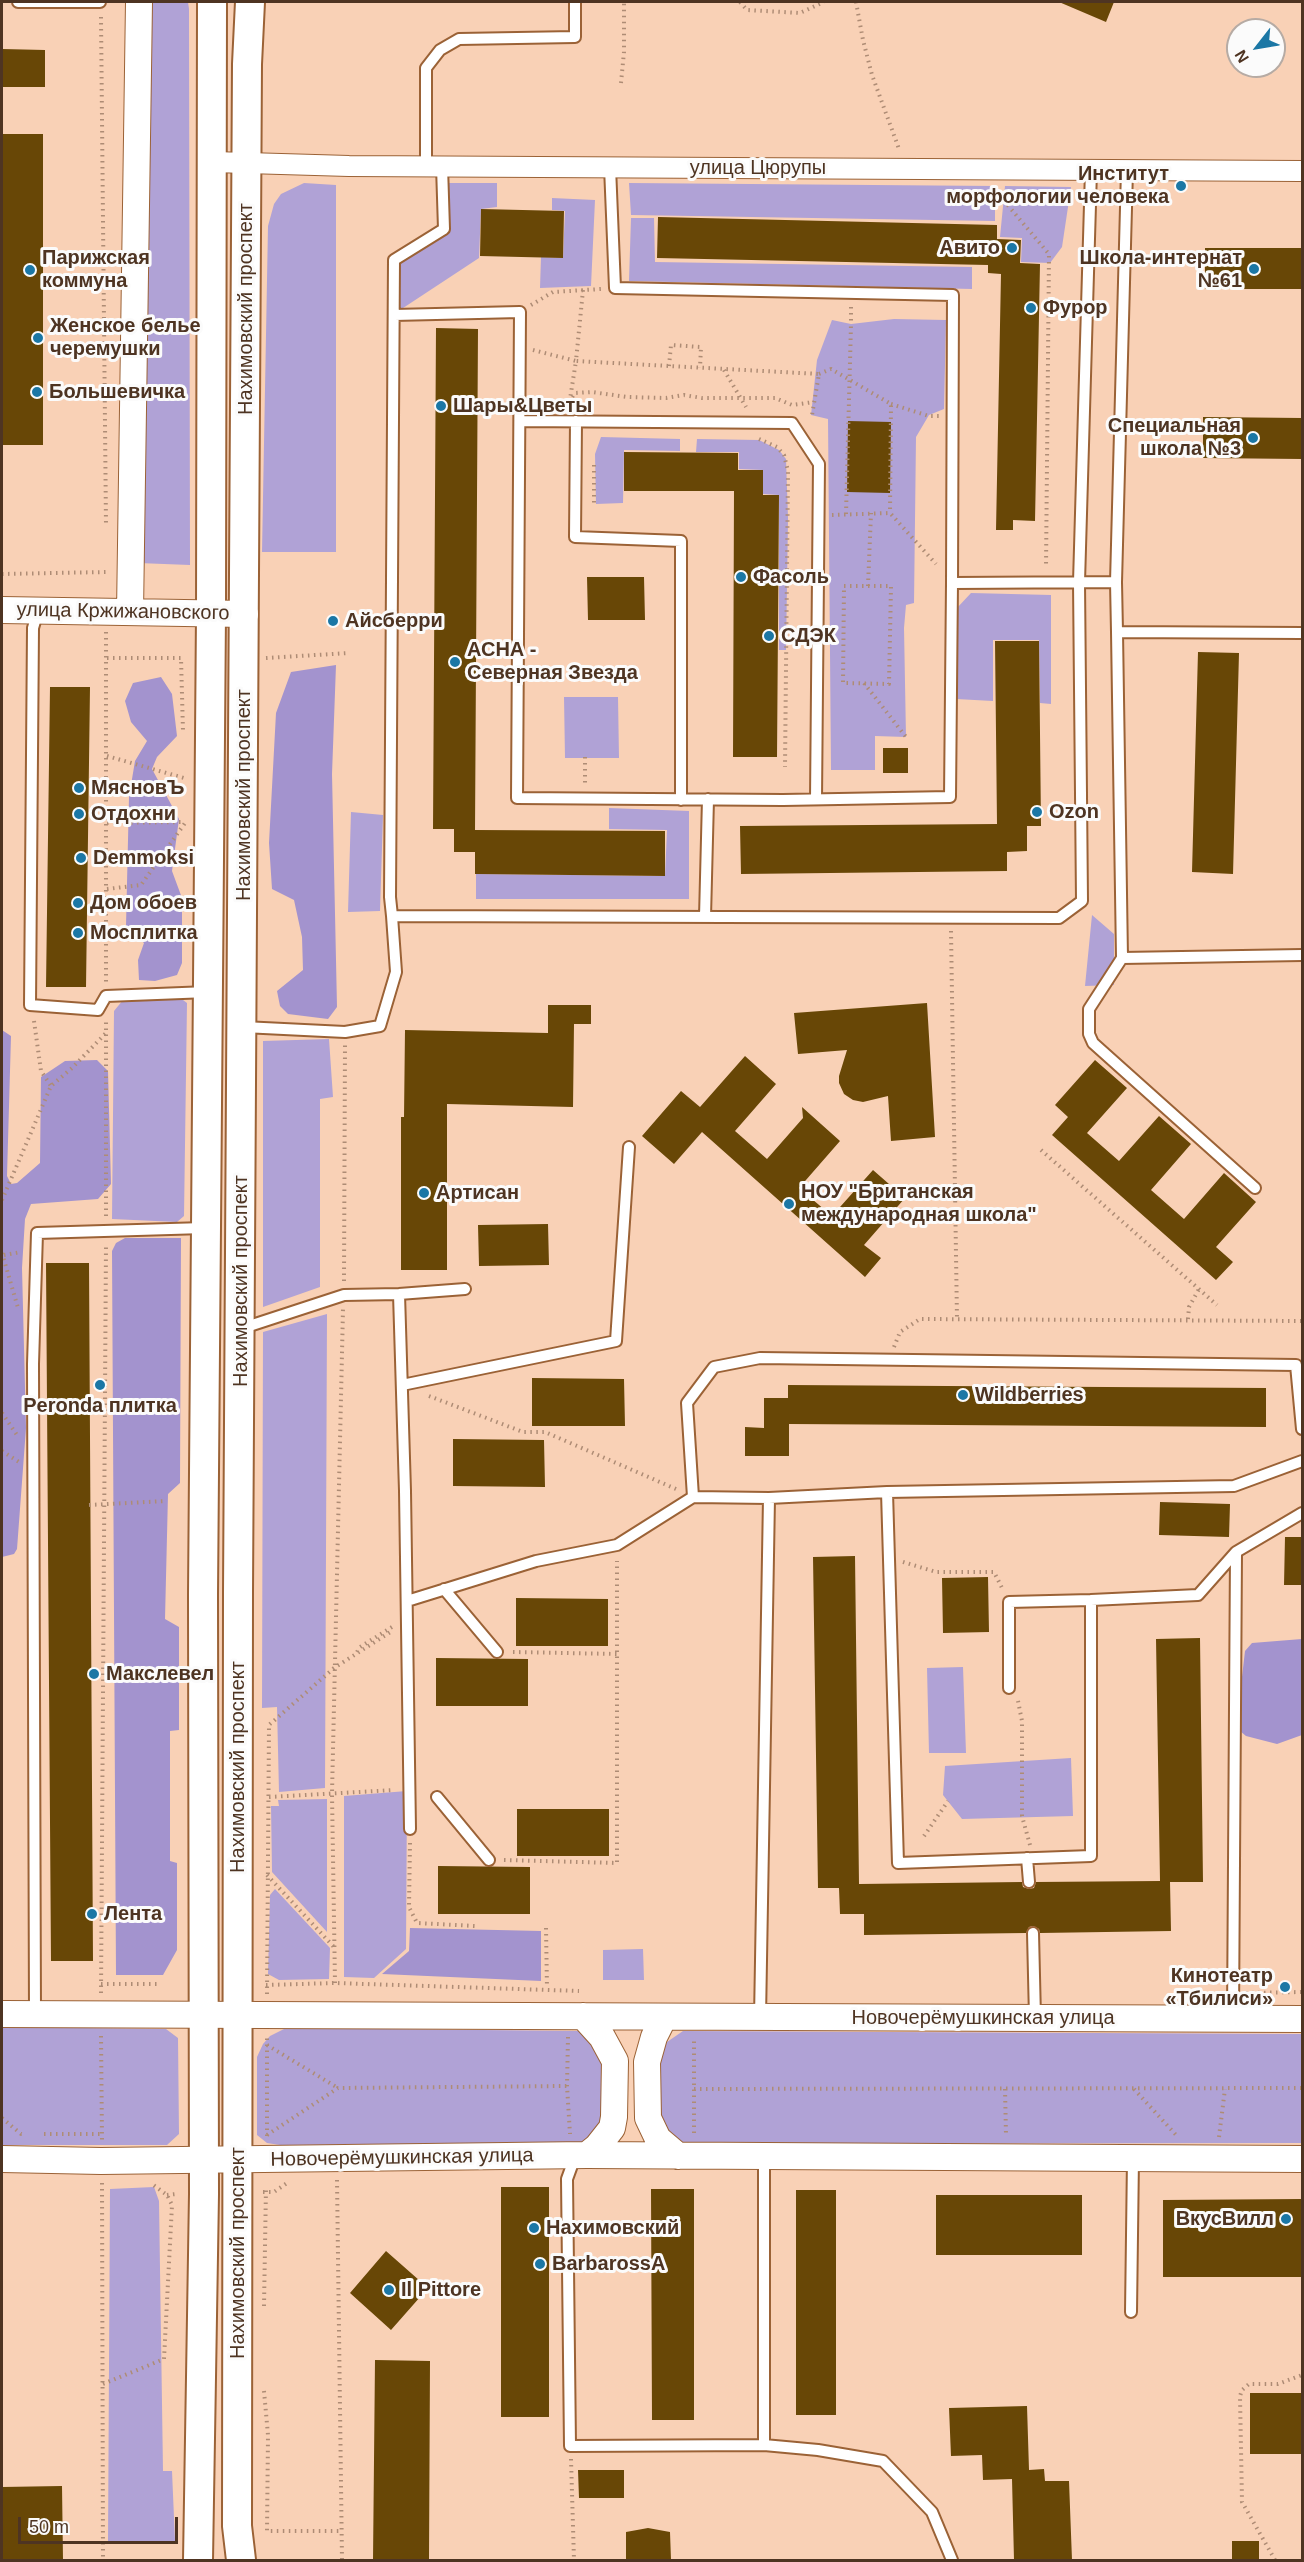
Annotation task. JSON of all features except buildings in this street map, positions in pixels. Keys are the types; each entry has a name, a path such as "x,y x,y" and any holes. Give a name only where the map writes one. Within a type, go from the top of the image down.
{"main road":[{"name":"Нахимовский проспект","path":"198,2560 203,2160 212,2"},
{"name":"Нахимовский проспект","path":"241,2560 237,2526 240,1329 250,2"}],"street":[{"path":"118,612 139,2"},
{"name":"улица Цюрупы","path":"213,162 610,168 1302,171"},
{"name":"улица Кржижановского","path":"2,610 245,614"},
{"name":"Новочерёмушкинская улица","path":"2,2014 238,2015 576,2022 664,2018 1302,2019"},
{"path":"664,2018 654,2037 648,2061 648,2118 658,2139 685,2149"},
{"path":"576,2022 602,2037 615,2061 612,2128 597,2147 578,2150"},
{"name":"Новочерёмушкинская улица","path":"2,2159 238,2160 685,2149 764,2157 1302,2159"}],"lane":[{"path":"18,2 100,2"},
{"path":"243,1027 345,1032 380,1026 396,972 390,886 393,260 444,229 434,166 426,68 440,50 459,39 575,37 575,2"},
{"path":"394,315 520,312 517,798 681,800 950,796 953,295 615,288 610,168"},
{"path":"392,916 1059,918 1082,901 1078,582 1091,170"},
{"path":"1127,170 1116,582 1122,958 1089,1009 1089,1034 1093,1043 1255,1188"},
{"path":"520,421 792,423 819,464 816,799"},
{"path":"576,421 575,537 681,541 681,800"},
{"path":"952,583 1116,582"},
{"path":"38,611 33,635 30,1005 98,1010 106,996 208,992"},
{"path":"1117,632 1302,633"},
{"path":"705,917 708,799"},
{"path":"1122,958 1302,955"},
{"path":"402,1385 616,1341 629,1147"},
{"path":"35,2014 33,1364 37,1233 206,1227"},
{"path":"240,1329 344,1295 465,1289"},
{"path":"399,1294 410,1828"},
{"path":"693,1497 687,1403 714,1367 760,1358 1296,1365 1302,1429"},
{"path":"407,1601 536,1561 617,1545 693,1497 769,1498 887,1492 1234,1486 1302,1461"},
{"path":"887,1492 898,1863 1090,1856 1092,1600"},
{"path":"760,2018 769,1498"},
{"path":"1009,1688 1009,1602 1198,1595 1236,1552 1302,1513"},
{"path":"1233,2019 1236,1552"},
{"path":"444,1589 497,1652"},
{"path":"437,1797 489,1860"},
{"path":"1029,1882 1030,1858"},
{"path":"1032,1933 1035,2018"},
{"path":"578,2150 567,2179 570,2446 764,2445 818,2450 883,2461 932,2512 952,2560"},
{"path":"764,2157 764,2445"},
{"path":"1131,2312 1133,2158"}],"path":[{"path":"621,83 624,52 624,2"},
{"path":"740,2 747,10 800,13 824,2"},
{"path":"856,2 862,40 872,75 907,169"},
{"path":"101,13 106,536"},
{"path":"1000,196 1049,254 1046,568 1035,567"},
{"path":"520,312 553,292 615,288"},
{"path":"583,290 576,361 569,402 575,393 592,392 627,397 666,398 684,394 702,398 775,398 792,405 814,402"},
{"path":"846,514 851,324"},
{"path":"669,366 671,345 701,347 700,368"},
{"path":"520,347 576,361 819,374 831,369 891,404 929,416"},
{"path":"723,369 741,397 748,412 748,422"},
{"path":"812,415 819,374"},
{"path":"891,404 890,513 952,583"},
{"path":"751,439 759,439 777,447 784,455 788,471 785,767"},
{"path":"594,462 594,503"},
{"path":"868,586 871,513"},
{"path":"819,515 890,513"},
{"path":"101,1998 107,658 118,612 106,572 106,560"},
{"path":"2,574 106,572"},
{"path":"844,586 891,586 889,684 864,683 843,683 844,586"},
{"path":"265,658 349,653"},
{"path":"107,658 181,658 183,742"},
{"path":"864,683 906,737"},
{"path":"107,756 184,778"},
{"path":"585,757 586,800"},
{"path":"184,766 185,789"},
{"path":"107,889 141,885 185,823 185,812"},
{"path":"107,823 185,823"},
{"path":"951,918 957,1319"},
{"path":"30,1005 40,1071 51,1086"},
{"path":"266,1985 335,1983 332,1794 344,1295 345,1032"},
{"path":"2,1200 51,1086 106,1033"},
{"path":"1041,1150 1217,1305"},
{"path":"1188,1319 1189,1307 1199,1289"},
{"path":"900,1332 920,1319 1302,1321"},
{"path":"402,1385 523,1432 545,1432 693,1497"},
{"path":"89,1505 166,1501"},
{"path":"489,1860 617,1863 617,1545"},
{"path":"888,1558 936,1572 994,1572 1009,1602"},
{"path":"267,1998 269,1725 334,1668 355,1655 360,1647 407,1619"},
{"path":"497,1652 617,1654"},
{"path":"1009,1688 1015,1688 1022,1721 1022,1816 1030,1858"},
{"path":"268,1797 410,1789"},
{"path":"924,1836 948,1801"},
{"path":"410,1828 410,1907 417,1923 475,1926"},
{"path":"267,1875 334,1947"},
{"path":"546,1928 547,1988"},
{"path":"101,1984 158,1984"},
{"path":"576,2022 567,2086 578,2150"},
{"path":"101,2027 101,2147"},
{"path":"685,2149 694,2089 694,2029"},
{"path":"266,2144 267,2037"},
{"path":"267,2045 338,2088 567,2086"},
{"path":"267,2135 338,2088"},
{"path":"1210,2138 1220,2137 1225,2088"},
{"path":"694,2089 1302,2088"},
{"path":"1005,2089 1006,2145"},
{"path":"1134,2089 1180,2140"},
{"path":"2,2118 21,2134 102,2134"},
{"path":"338,2177 342,2560"},
{"path":"102,2182 103,2560"},
{"path":"264,2309 265,2190 274,2192"},
{"path":"103,2384 164,2359 172,2205 167,2195 176,2194"},
{"path":"1275,2560 1242,2502 1240,2396 1242,2390 1249,2384 1278,2384 1302,2375"},
{"path":"263,2380 268,2435 267,2531 342,2531"},
{"path":"570,2446 574,2560"}],"shaded area":[{"path":"152,2 188,2 189,9 190,565 138,563"},
{"path":"304,183 336,185 336,552 262,552 268,226 274,204 281,194"},
{"path":"448,183 497,183 497,207 481,209 479,258 397,312 397,262 448,229"},
{"path":"629,183 995,186 995,221 631,215"},
{"path":"1005,186 1071,187 1062,247 1050,263 1021,262 1022,238 1000,237"},
{"path":"552,198 595,200 591,286 540,288 541,257 563,258 565,211 552,210"},
{"path":"631,218 654,218 655,262 972,267 972,289 629,281"},
{"path":"894,319 946,320 944,409 929,415 916,437 914,603 906,605 904,628 906,737 875,736 875,770 831,770 828,419 811,415 817,360 832,320 851,324"},
{"path":"601,437 680,439 680,451 624,450 623,503 596,504 595,454"},
{"path":"697,439 759,440 779,450 786,459 788,518 786,650 779,650 779,495 763,494 763,470 739,469 739,452 696,452"},
{"path":"971,593 1051,595 1051,704 1040,703 1039,640 993,640 993,701 956,699 957,608"},
{"path":"336,665 332,774 337,1007 328,1019 288,1014 280,1006 277,991 303,970 302,937 294,900 272,889 269,843 276,713 291,672"},
{"path":"161,677 172,694 177,736 157,757 152,769 179,819 172,871 182,898 182,963 177,975 155,981 139,980 138,960 144,943 126,926 129,797 135,761 147,741 131,722 125,701 133,683"},
{"path":"564,697 618,697 619,758 565,758"},
{"path":"609,808 689,811 689,899 476,899 476,874 665,876 667,830 609,829"},
{"path":"351,812 383,815 380,911 348,912"},
{"path":"1092,915 1114,934 1114,985 1085,986"},
{"path":"179,997 187,1003 184,1216 177,1222 112,1219 114,1011 123,1000"},
{"path":"2,1030 11,1036 7,1176 11,1184 17,1183 40,1163 41,1077 65,1061 97,1060 108,1071 111,1184 98,1199 31,1204 25,1219 22,1268 26,1428 17,1549 14,1554 2,1557"},
{"path":"329,1039 333,1097 320,1099 320,1287 263,1307 263,1041"},
{"path":"125,1238 181,1238 180,1483 168,1494 165,1619 179,1627 179,1730 170,1731 170,1861 177,1863 177,1950 163,1975 116,1975 112,1251 116,1243"},
{"path":"327,1314 325,1788 279,1792 277,1707 262,1708 263,1332"},
{"path":"1302,1639 1302,1735 1277,1744 1246,1736 1240,1731 1240,1694 1245,1651 1252,1643"},
{"path":"963,1667 966,1753 929,1753 927,1668"},
{"path":"1071,1758 1073,1816 962,1819 943,1795 945,1766"},
{"path":"407,1791 406,1949 374,1978 344,1977 344,1796"},
{"path":"327,1799 327,1932 272,1872 271,1806 279,1806 278,1800"},
{"path":"275,1889 330,1948 329,1979 279,1980 268,1974 270,1895"},
{"path":"410,1928 541,1931 541,1981 382,1974 409,1951"},
{"path":"643,1949 644,1980 603,1980 603,1950"},
{"path":"2,2027 166,2029 178,2038 179,2134 167,2145 2,2145"},
{"path":"286,2028 580,2031 590,2041 606,2069 604,2118 586,2142 575,2144 280,2145 267,2143 257,2135 257,2057 270,2036"},
{"path":"683,2031 1302,2034 1302,2143 683,2144 668,2134 660,2118 659,2055 667,2042"},
{"path":"154,2187 159,2201 163,2471 172,2471 175,2541 108,2543 110,2189"}],"place":[{"name":"Институт морфологии человека","path":"1181,186"},
{"name":"Авито","path":"1012,248"},
{"name":"Школа-интернат №61","path":"1254,269"},
{"name":"Парижская коммуна","path":"30,270"},
{"name":"Фурор","path":"1031,308"},
{"name":"Женское белье черемушки","path":"38,338"},
{"name":"Большевичка","path":"37,392"},
{"name":"Шары&Цветы","path":"441,406"},
{"name":"Специальная школа №3","path":"1253,438"},
{"name":"Фасоль","path":"741,577"},
{"name":"Айсберри","path":"333,621"},
{"name":"СДЭК","path":"769,636"},
{"name":"АСНА - Северная Звезда","path":"455,662"},
{"name":"МясновЪ","path":"79,788"},
{"name":"Ozon","path":"1037,812"},
{"name":"Отдохни","path":"79,814"},
{"name":"Demmoksi","path":"81,858"},
{"name":"Дом обоев","path":"78,903"},
{"name":"Мосплитка","path":"78,933"},
{"name":"Артисан","path":"424,1193"},
{"name":"НОУ \"Британская международная школа\"","path":"789,1204"},
{"name":"Peronda плитка","path":"100,1385"},
{"name":"Wildberries","path":"963,1395"},
{"name":"Макслевел","path":"94,1674"},
{"name":"Лента","path":"92,1914"},
{"name":"Кинотеатр «Тбилиси»","path":"1285,1987"},
{"name":"ВкусВилл","path":"1286,2219"},
{"name":"Нахимовский","path":"534,2228"},
{"name":"BarbarossA","path":"540,2264"},
{"name":"Il Pittore","path":"389,2290"}]}
